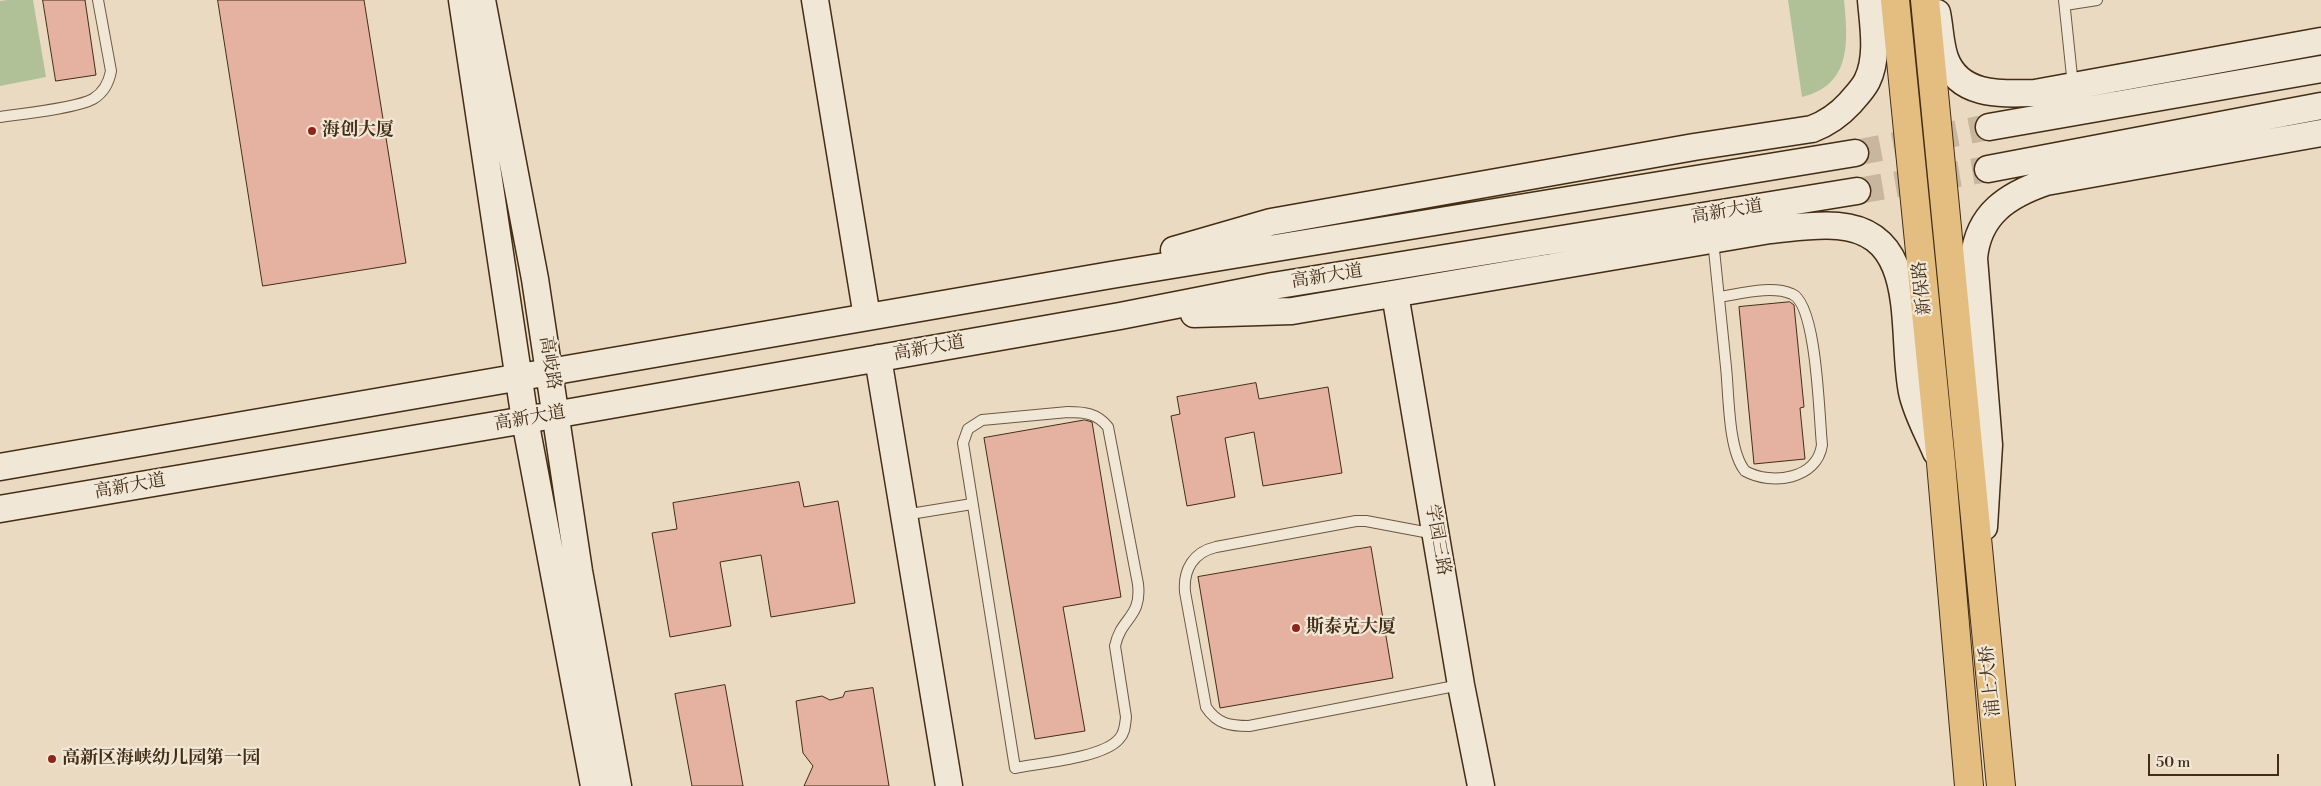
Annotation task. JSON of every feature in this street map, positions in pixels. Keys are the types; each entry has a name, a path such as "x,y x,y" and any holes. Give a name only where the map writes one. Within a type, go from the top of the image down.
{"main road":[{"name":"高岐路","path":"462,0 525,420 594,786"},
{"name":"高岐路","path":"482,0 534,269 579,571 618,786"},
{"path":"815,0 867,317"},
{"path":"1111,275 1162,253 1271,222 1694,147 1812,129 1824,125 1844,110 1867,82 1874,46 1871,0"},
{"name":"新保路","path":"1895,0 1941,463 1969,786"},
{"name":"新保路","path":"1925,0 1981,576"},
{"path":"1934,0 1945,59 1959,80 1978,90 1997,94 2035,92 2073,86 2321,41"},
{"path":"1989,127 2321,69"},
{"path":"1988,170 2321,106"},
{"path":"1981,576 1989,445 1974,258 1975,242 1984,224 2007,200 2022,190 2046,182 2321,133"},
{"name":"高新大道","path":"0,467 1111,275 1855,153"},
{"name":"高新大道","path":"0,509 557,415 1120,316 1273,286 1857,191"},
{"path":"1120,316 1292,311 1713,240 1816,225 1855,229 1868,234 1882,243 1892,256 1900,278 1912,393 1941,463"},
{"name":"学园三路","path":"1396,294 1461,685 1481,786"},
{"path":"878,358 949,786"},
{"name":"浦上大桥","path":"1981,576 2001,786"}],"lane":[{"path":"0,117 86,103 102,92 110,78 111,71 98,0"},
{"path":"2073,86 2064,3 2097,0"},
{"path":"1713,240 1732,429 1740,466 1753,476 1765,478 1792,476 1805,471 1818,459 1822,445 1812,330 1804,307 1800,299 1784,292 1753,292 1719,297"},
{"path":"1082,412 1102,419 1108,427 1139,595 1138,604 1122,628 1115,646 1126,718 1125,729 1120,739 1103,751 1015,768 972,504 963,443 968,429 974,423 994,418 1082,412"},
{"path":"904,515 972,504"},
{"path":"1435,534 1366,521 1207,549 1194,559 1186,574 1187,601 1206,707 1217,720 1226,724 1249,726 1461,685"}],"green space":[{"path":"33,0 46,77 0,86 0,1"},
{"path":"1788,0 1844,0 1846,46 1838,72 1830,83 1818,91 1802,97"}],"building":[{"path":"43,0 85,0 96,75 56,81"},
{"name":"海创大厦","path":"218,0 364,0 406,263 263,286"},
{"path":"1790,302 1794,305 1804,407 1800,408 1805,459 1754,464 1739,307"},
{"path":"1256,383 1259,399 1328,387 1342,473 1263,486 1254,432 1225,438 1235,497 1187,506 1171,416 1180,414 1177,397"},
{"path":"1085,420 1092,422 1121,597 1063,607 1085,731 1035,739 984,438"},
{"path":"799,482 804,507 838,501 855,603 771,617 761,555 720,562 731,626 670,637 652,533 677,529 673,503"},
{"name":"斯泰克大厦","path":"1371,547 1393,678 1220,708 1198,577"},
{"path":"725,685 743,786 692,786 675,694"},
{"path":"873,688 889,786 804,786 813,766 803,753 796,701 822,696 830,700 843,697 845,692"}],"tunnel":[{"path":"1855,153 1989,127"},
{"path":"1857,191 1988,169"}],"place":[{"name":"海创大厦","path":"312,131"},
{"name":"斯泰克大厦","path":"1296,628"},
{"name":"高新区海峡幼儿园第一园","path":"52,759"}]}
